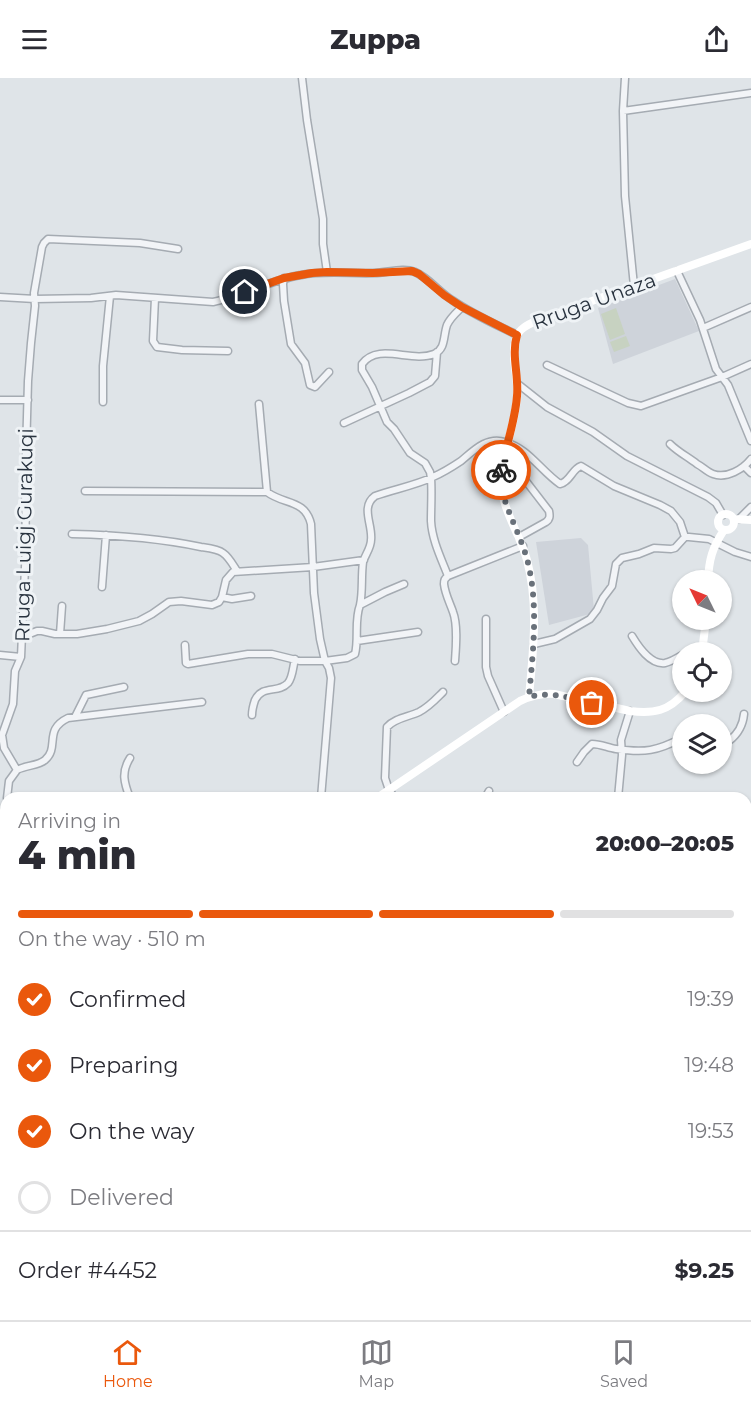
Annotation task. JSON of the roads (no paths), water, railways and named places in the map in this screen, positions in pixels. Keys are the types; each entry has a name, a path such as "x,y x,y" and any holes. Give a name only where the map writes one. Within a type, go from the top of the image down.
{"main road":[{"name":"Rruga Unaza","path":"529,697 534,644 534,601 523,546 505,503 501,484 518,384 514,349 517,335 524,327 536,321 751,244"},
{"path":"736,520 732,528 728,530 720,528 718,524 718,520 723,515 729,515 736,520 751,520"},
{"path":"709,570 716,542 724,530"},
{"path":"386,792 529,697 554,694 630,711 651,712 661,710 674,702"}],"street":[{"path":"302,78 322,219 327,272"},
{"path":"625,78 623,111 625,196 634,286"},
{"path":"623,111 751,93"},
{"name":"Rruga Luigj Gurakuqi","path":"17,770 4,748 2,735 13,704 15,671 21,657 26,544 28,400 36,279 42,248 48,239 140,243 178,249"},
{"path":"0,297 35,299 110,296 213,302 301,274 412,271 462,307 517,335"},
{"path":"676,271 703,328 716,369 728,385 751,441"},
{"path":"284,278 284,301 291,344 305,363 310,384 315,387 329,372"},
{"path":"103,402 103,366 110,296"},
{"path":"155,298 153,341 157,347 228,351"},
{"path":"448,576 431,522 431,478 428,467 410,453 387,422 361,368 364,360 380,353 417,357 437,352 444,343 447,325 462,307"},
{"path":"703,328 751,307"},
{"path":"344,423 433,380 437,352"},
{"path":"547,364 633,405 648,404 751,364"},
{"path":"518,384 547,407 593,432 627,456 708,497 716,503 723,515"},
{"path":"0,400 28,400"},
{"path":"260,404 267,492"},
{"path":"185,645 186,663 188,664 248,654 272,654 306,662 352,656 355,654 357,641 356,617 363,589 364,560 371,541 368,504 372,498 431,478 455,465 483,444 497,440 508,442 531,458 560,484 566,482 581,466 619,489 666,508 678,518 685,537"},
{"path":"670,444 685,457 716,475 730,474 751,459"},
{"path":"505,454 550,515 546,522 519,537"},
{"path":"744,466 751,473"},
{"path":"85,491 267,492 304,509 309,516 313,534 314,593 320,639 331,678 322,792"},
{"path":"736,520 751,507"},
{"path":"72,534 106,535 222,551 237,571"},
{"path":"102,588 106,535"},
{"path":"685,537 716,542 751,557"},
{"path":"534,644 555,639 586,623 594,615 612,586 618,560 650,549 675,548 685,537"},
{"path":"455,661 454,615 444,582 446,578 523,546"},
{"path":"22,637 37,632 60,634 97,631 139,621 169,602 181,601 212,605 219,602 229,576 237,571 313,567 364,560"},
{"path":"360,605 404,584"},
{"path":"222,597 232,599 251,596"},
{"path":"60,634 62,606"},
{"path":"486,619 486,667 504,712"},
{"path":"357,641 418,632"},
{"path":"632,636 643,653 660,663 672,660"},
{"path":"0,655 21,657"},
{"path":"252,714 253,705 260,693 287,684 295,659"},
{"path":"75,717 86,695 124,687"},
{"path":"389,790 385,778 387,727 431,705 443,692"},
{"path":"8,792 9,781 17,770 46,759 57,725 68,718 202,702"},
{"path":"618,792 621,740 630,711"},
{"path":"732,739 742,726 744,714"},
{"path":"577,762 592,744 622,750 657,750 672,743"},
{"path":"128,792 123,777 130,758"}]}
